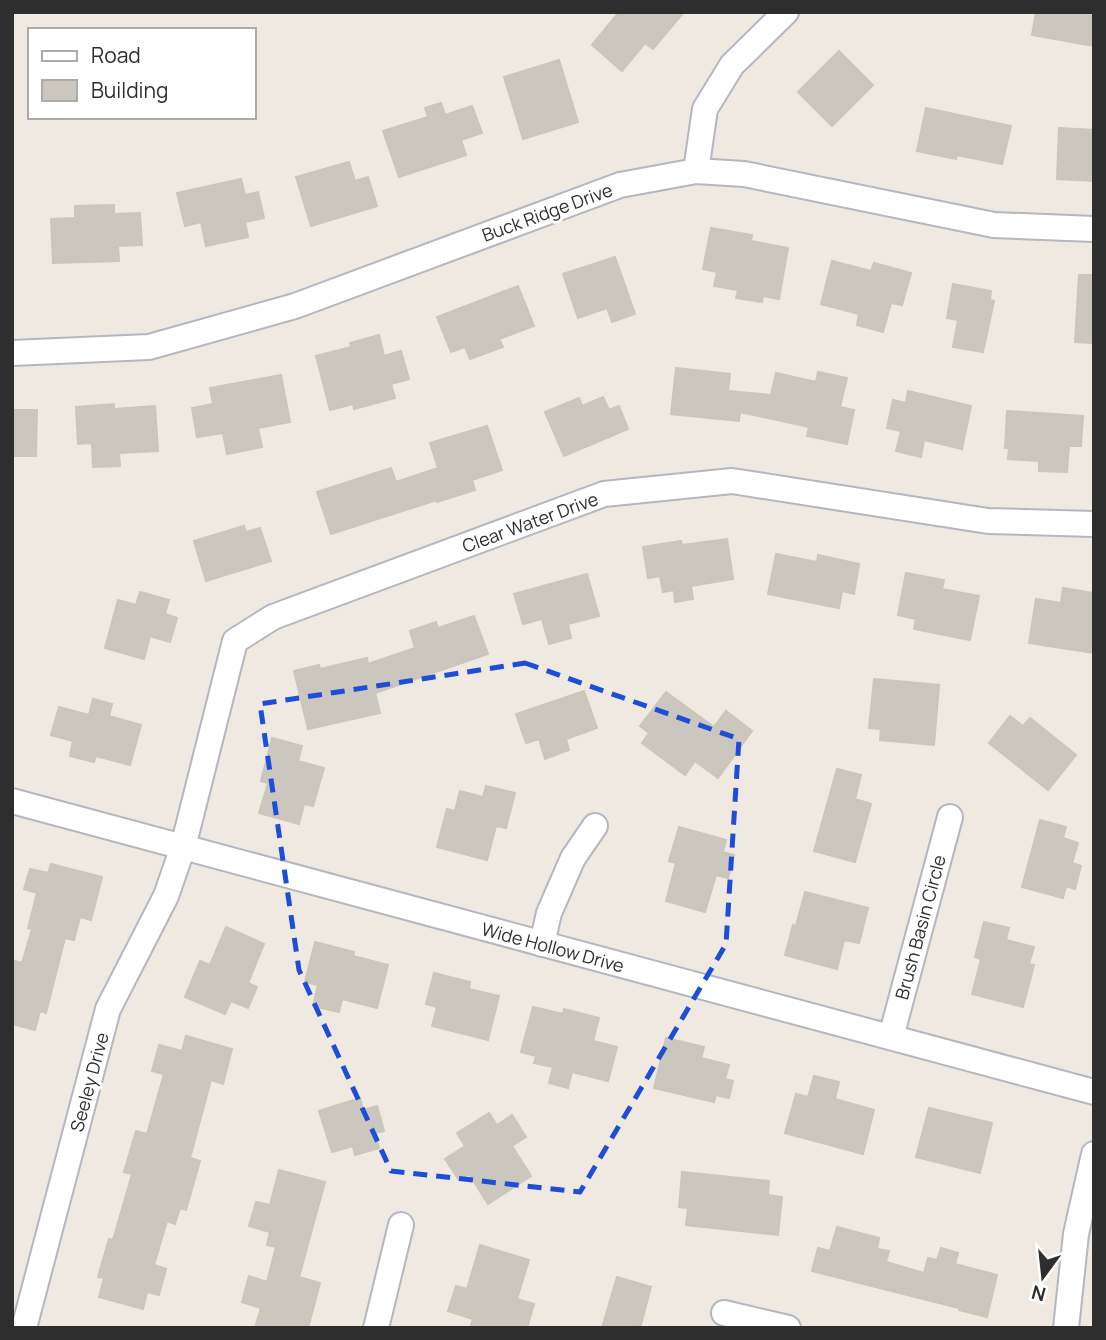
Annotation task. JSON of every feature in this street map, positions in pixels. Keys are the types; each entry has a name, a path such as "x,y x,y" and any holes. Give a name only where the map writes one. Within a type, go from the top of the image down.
{"street":[{"path":"696,171 705,109 732,65 786,12"},
{"name":"Buck Ridge Drive","path":"12,353 149,347 295,306 621,185 696,171 744,174 994,225 1094,229"},
{"name":"Clear Water Drive","path":"183,847 235,640 273,617 604,494 732,481 988,521 1094,524"},
{"name":"Wide Hollow Drive","path":"12,801 1094,1092"},
{"name":"Brush Basin Circle","path":"891,1037 950,817"},
{"path":"542,944 549,913 573,858 595,825"},
{"name":"Seeley Drive","path":"24,1328 108,1009 166,896 183,847"},
{"path":"1066,1328 1076,1234 1094,1154"},
{"path":"376,1328 401,1225"},
{"path":"724,1313 788,1328"}],"highlighted area":[{"path":"525,663 739,739 726,944 580,1192 391,1171 299,970 260,704"}],"building":[{"path":"619,12 684,12 653,49 645,43 622,71 592,45"},
{"path":"1036,12 1094,12 1094,46 1032,35"},
{"path":"839,51 873,85 832,126 798,92"},
{"path":"559,60 578,122 523,139 504,77"},
{"path":"441,103 445,115 472,106 482,133 461,140 466,155 399,177 383,131 428,117 425,108"},
{"path":"926,108 1011,126 1002,164 917,151"},
{"path":"1059,128 1094,130 1094,181 1057,179"},
{"path":"349,162 355,181 368,177 377,206 311,226 296,177"},
{"path":"241,179 245,195 258,192 264,218 245,222 248,237 206,246 201,222 185,226 177,193"},
{"path":"114,205 114,214 140,213 142,245 118,246 119,261 53,263 51,219 75,218 75,206"},
{"path":"711,228 752,235 751,241 788,248 779,299 763,296 762,302 736,298 738,290 714,286 717,272 703,269"},
{"path":"615,257 635,314 612,322 607,308 578,318 563,274"},
{"path":"832,261 871,271 874,263 911,273 902,305 891,303 883,332 857,325 859,314 821,304"},
{"path":"1079,275 1094,275 1094,343 1075,342"},
{"path":"953,284 991,291 990,300 994,301 983,352 953,347 958,320 947,318"},
{"path":"518,286 534,326 499,339 503,347 470,359 465,347 451,352 437,317"},
{"path":"379,335 384,356 401,351 409,379 391,384 395,398 354,409 353,404 330,410 316,356 351,347 350,343"},
{"path":"676,368 730,374 728,391 771,395 776,373 816,382 818,372 847,378 840,407 854,410 847,444 807,436 809,427 740,412 739,421 671,414"},
{"path":"281,375 290,422 258,428 262,447 227,454 223,433 197,437 192,408 213,404 210,388"},
{"path":"908,391 971,406 962,449 924,440 921,457 896,451 901,431 887,428 893,400 906,403"},
{"path":"603,397 609,410 619,406 628,429 564,456 545,412 579,398 582,406"},
{"path":"114,404 114,409 155,406 158,451 119,453 120,466 93,467 92,443 78,444 76,407"},
{"path":"12,410 37,410 36,456 12,456"},
{"path":"1007,411 1083,416 1081,446 1069,446 1067,472 1039,471 1039,461 1008,459 1009,448 1005,448"},
{"path":"487,426 502,470 472,480 475,490 331,534 317,492 391,468 396,482 438,468 430,443"},
{"path":"244,526 246,532 260,528 271,561 206,581 194,541"},
{"path":"727,539 733,579 691,586 693,599 675,602 674,590 663,592 660,576 648,578 643,547 681,541 682,545"},
{"path":"776,554 817,562 818,555 859,564 854,594 842,591 839,608 768,594"},
{"path":"906,573 944,580 942,589 979,596 970,640 914,629 916,619 898,615"},
{"path":"587,574 599,616 568,624 571,638 549,644 542,619 523,624 514,594"},
{"path":"1063,588 1094,593 1094,653 1029,643 1036,599 1061,603"},
{"path":"140,592 169,600 165,614 177,618 170,642 150,636 144,659 105,648 118,600 136,605"},
{"path":"474,616 488,654 375,693 380,713 308,729 294,671 319,665 320,669 367,658 368,664 415,648 410,631 436,622 438,628"},
{"path":"874,679 939,685 934,745 880,740 881,729 869,728"},
{"path":"584,691 597,728 566,739 569,750 545,759 539,739 526,743 516,714"},
{"path":"666,692 714,727 726,711 752,731 718,778 695,761 685,775 642,743 649,733 640,726"},
{"path":"93,699 112,704 109,716 141,725 130,765 96,756 94,762 70,756 73,741 51,735 59,707 89,715"},
{"path":"1010,716 1023,726 1030,718 1076,755 1048,790 989,743"},
{"path":"272,738 302,746 298,761 324,768 313,806 304,804 299,824 259,813 268,783 261,781"},
{"path":"837,769 861,775 855,799 871,804 855,862 814,851"},
{"path":"486,786 515,793 506,828 496,826 487,860 437,847 447,809 455,811 460,791 483,797"},
{"path":"1040,820 1066,827 1063,838 1078,843 1072,863 1081,866 1075,889 1066,886 1063,898 1022,887"},
{"path":"679,827 726,840 723,852 734,855 728,878 716,875 705,912 666,901 676,863 669,861"},
{"path":"51,864 102,877 91,920 80,917 74,940 65,938 46,1013 40,1011 35,1030 12,1024 12,960 22,963 32,929 28,928 37,893 24,889 30,869 48,873"},
{"path":"805,892 868,908 859,943 844,940 837,969 785,955"},
{"path":"984,922 1009,928 1006,940 1034,947 1029,964 1034,965 1023,1007 972,994 981,959 975,957"},
{"path":"226,927 264,944 248,983 257,987 248,1008 231,1001 225,1014 185,997 200,961 210,965"},
{"path":"315,942 354,952 353,956 388,965 377,1008 342,999 339,1012 313,1006 318,985 305,982"},
{"path":"434,973 470,982 469,989 499,996 488,1040 432,1026 437,1007 426,1004"},
{"path":"533,1007 563,1014 564,1009 599,1018 593,1041 617,1047 608,1081 572,1072 568,1088 549,1083 553,1067 534,1063 536,1056 521,1052"},
{"path":"186,1036 232,1049 223,1084 211,1080 190,1158 200,1161 186,1210 180,1208 175,1224 167,1221 154,1265 166,1269 159,1295 147,1292 143,1309 99,1297 104,1278 98,1277 109,1239 113,1240 132,1174 124,1172 136,1131 147,1134 164,1074 152,1071 159,1045 182,1051"},
{"path":"666,1038 704,1047 701,1058 729,1065 725,1079 733,1081 729,1098 716,1095 714,1102 654,1088"},
{"path":"814,1076 839,1082 835,1099 874,1110 863,1154 785,1133 796,1094 808,1097"},
{"path":"360,1098 363,1110 377,1106 384,1131 375,1133 379,1148 355,1155 353,1146 332,1152 319,1111"},
{"path":"929,1108 992,1123 980,1173 916,1157"},
{"path":"489,1113 497,1125 512,1115 526,1137 512,1146 531,1176 488,1204 469,1174 459,1180 445,1159 465,1146 457,1133"},
{"path":"279,1170 325,1182 299,1277 320,1283 308,1328 255,1328 261,1308 242,1302 249,1276 267,1282 276,1247 267,1245 270,1232 249,1226 256,1202 270,1205"},
{"path":"682,1172 769,1181 768,1195 782,1197 778,1235 686,1225 688,1208 679,1207"},
{"path":"837,1227 879,1238 877,1249 889,1251 886,1262 924,1273 928,1258 937,1260 941,1248 958,1253 955,1264 997,1275 987,1317 812,1271 818,1248 830,1251"},
{"path":"480,1245 529,1260 517,1299 534,1304 527,1328 470,1328 473,1319 448,1311 456,1286 467,1289"},
{"path":"617,1277 651,1287 640,1328 602,1328"}]}
